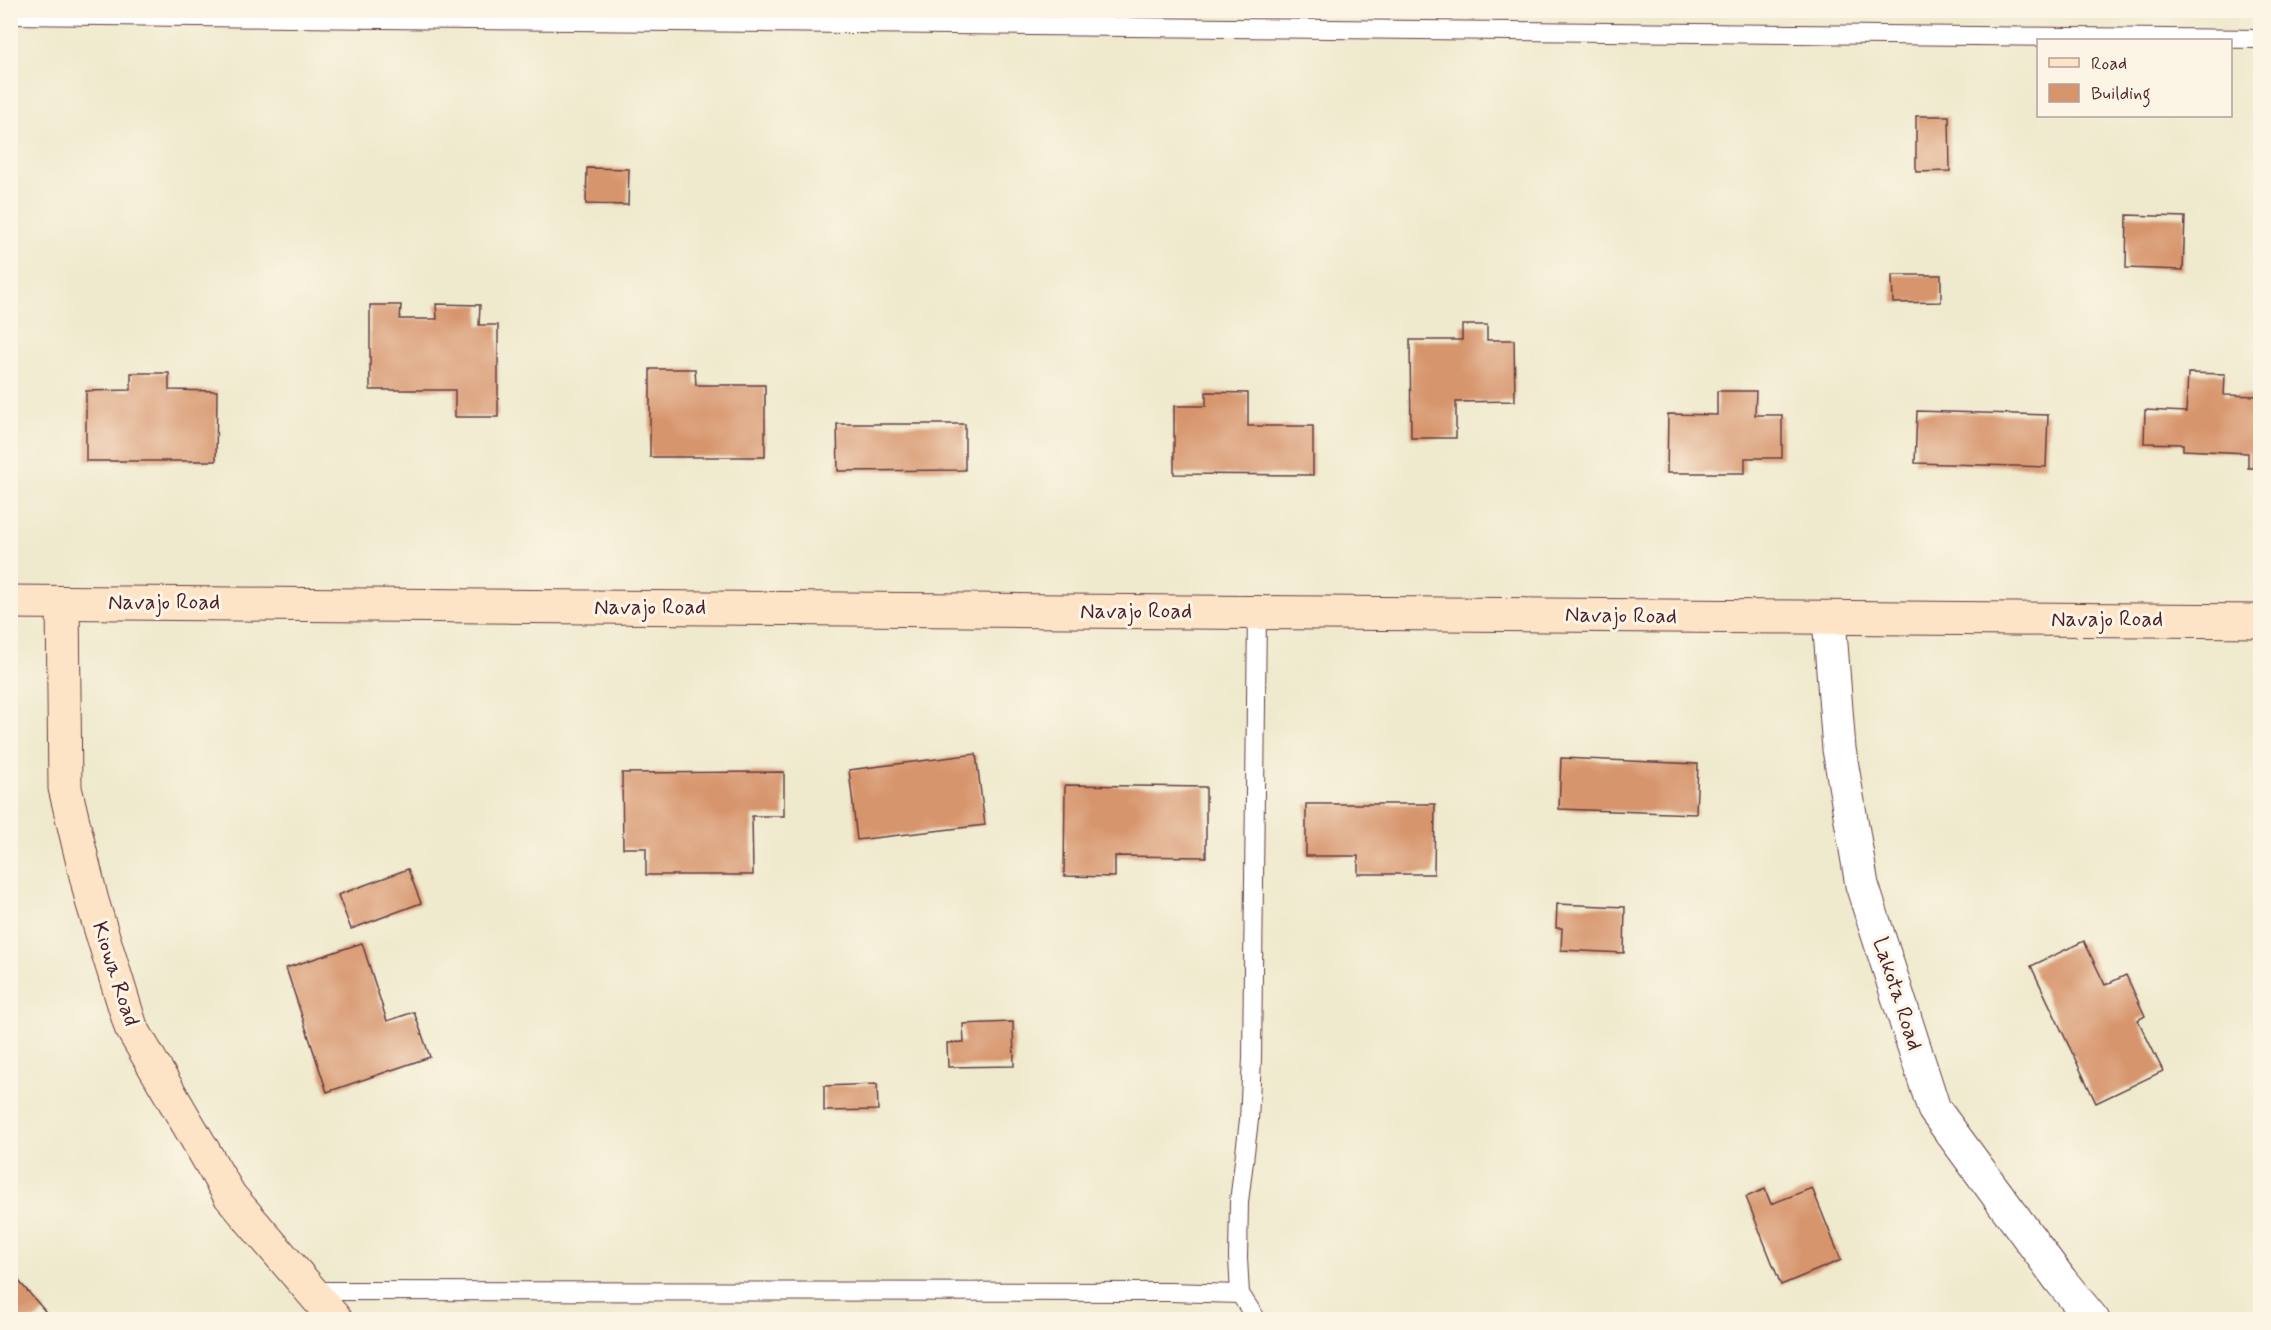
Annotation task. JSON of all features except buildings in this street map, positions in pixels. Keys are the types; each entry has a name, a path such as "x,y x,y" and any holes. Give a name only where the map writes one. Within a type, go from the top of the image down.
{"main road":[{"name":"Navajo Road","path":"10,602 2260,621"},
{"name":"Kiowa Road","path":"63,603 65,788 92,901 131,1027 230,1196 336,1320"}],"street":[{"name":"Lakota Road","path":"1829,618 1839,749 1862,885 1934,1109 2061,1281 2093,1320"}],"lane":[{"path":"10,15 2260,39"},
{"path":"1257,613 1252,1059 1249,1120 1239,1202 1240,1294 1257,1320"},
{"path":"312,1291 1240,1294"}]}
